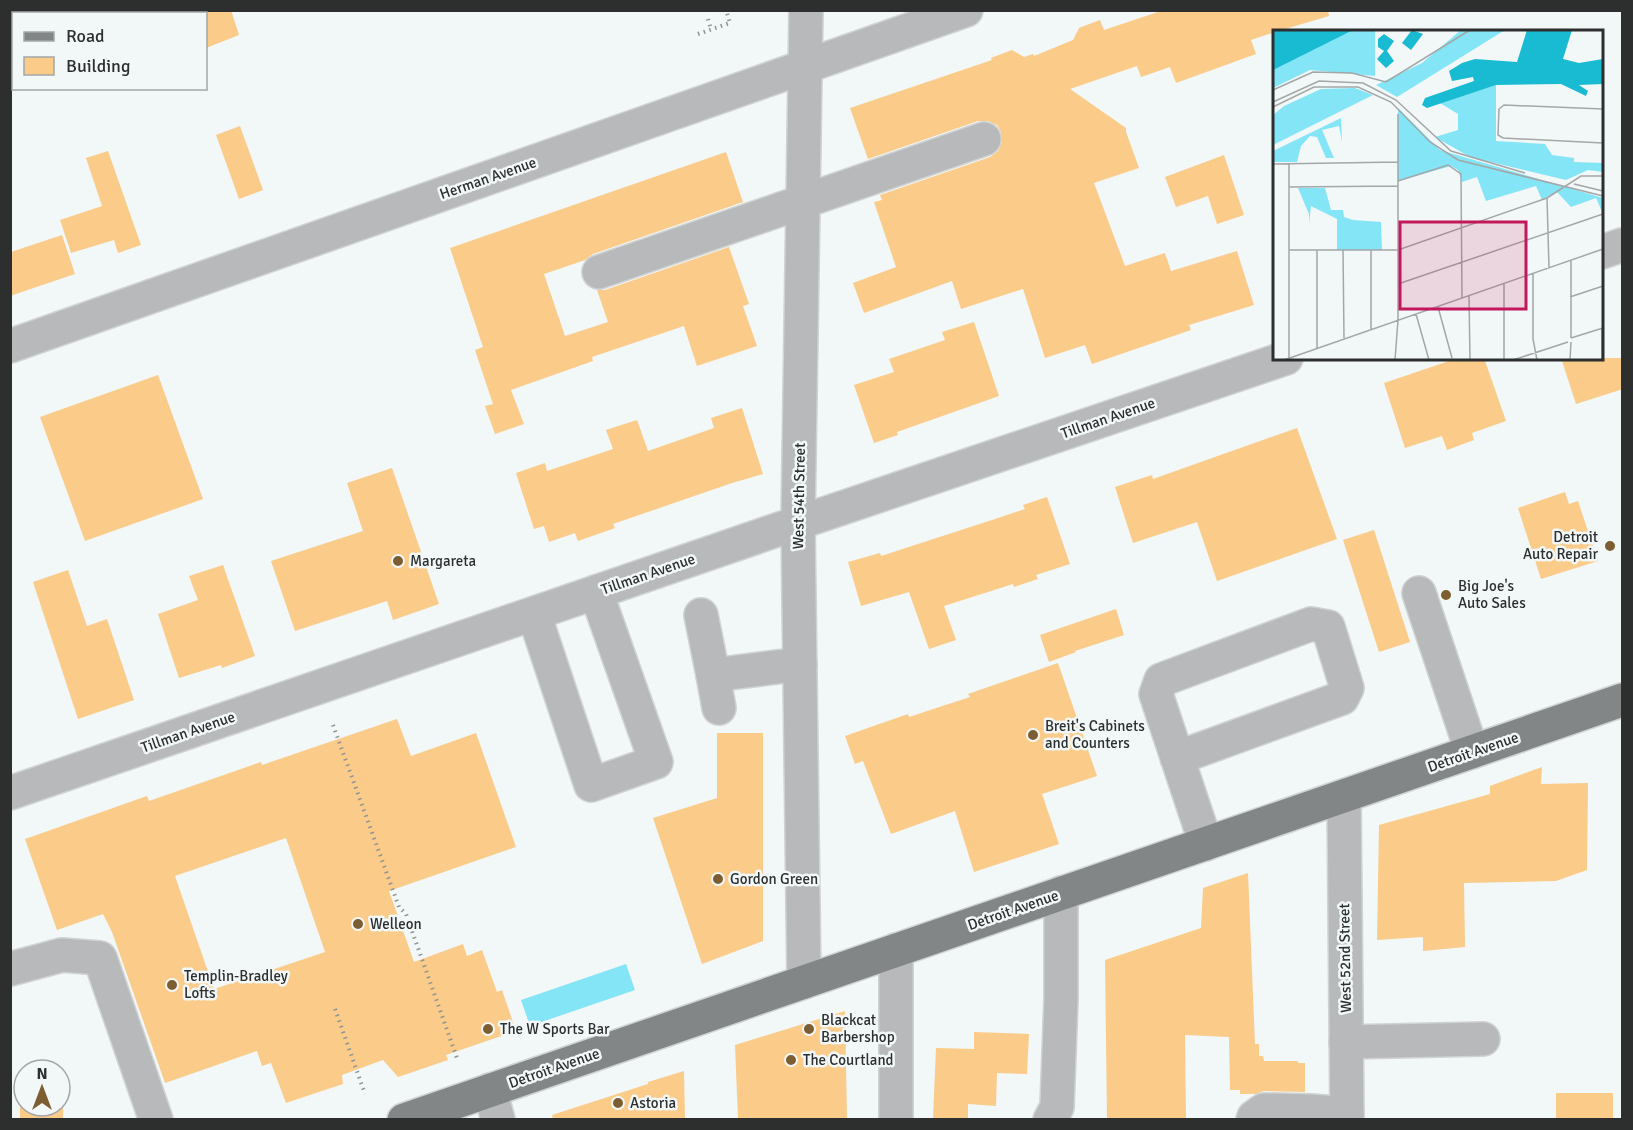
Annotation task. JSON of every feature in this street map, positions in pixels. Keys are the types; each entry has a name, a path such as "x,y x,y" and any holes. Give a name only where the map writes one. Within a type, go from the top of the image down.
{"main road":[{"name":"Detroit Avenue","path":"404,1119 494,1105 804,982 1623,700"}],"street":[{"name":"West 54th Street","path":"804,982 798,523 806,10"},
{"name":"Herman Avenue","path":"10,346 966,10"},
{"path":"599,272 984,139"},
{"path":"1603,252 1623,245"},
{"name":"Tillman Avenue","path":"10,793 1280,360"},
{"path":"534,614 591,785 656,762 596,592"},
{"path":"1419,593 1472,752"},
{"path":"701,615 719,708"},
{"path":"1178,758 1342,698 1347,688 1328,627 1311,624 1161,680 1156,694 1206,843"},
{"path":"712,675 800,664"},
{"name":"West 52nd Street","path":"1344,796 1347,1117"},
{"path":"1050,1119 1057,1107 1061,999 1061,893"},
{"path":"896,950 896,1119"},
{"path":"10,969 62,955 100,958 156,1119"},
{"path":"1346,1042 1483,1039"},
{"path":"1253,1119 1264,1110 1311,1111 1347,1117"}],"path":[{"path":"698,34 730,23 726,13"},
{"path":"708,19 711,29"},
{"path":"333,725 399,907 406,914 458,1061"},
{"path":"334,1009 364,1094"}],"shaded area":[{"path":"626,964 635,990 530,1026 521,1000"}],"building":[{"path":"206,10 231,10 239,35 207,48"},
{"path":"1164,10 1328,10 1329,16 1282,30 1273,30 1273,33 1251,40 1256,54 1176,83 1170,67 1141,77 1137,66 1070,89 1126,128 1139,168 1094,183 1125,266 1165,253 1171,271 1237,251 1254,305 1189,325 1191,330 1092,364 1085,345 1045,358 1023,289 961,309 952,281 864,313 853,283 896,267 874,202 882,200 880,195 990,157 998,151 1002,142 1001,132 997,125 988,121 978,121 868,159 850,108 992,60 991,58 1012,50 1024,57 1033,54 1034,56 1073,40 1079,28 1100,20 1104,30"},
{"path":"240,126 263,190 239,199 216,135"},
{"path":"108,151 141,245 118,253 114,240 71,253 60,220 102,206 86,158"},
{"path":"726,152 743,202 593,254 585,260 544,274 565,336 608,322 597,290 605,290 729,247 749,304 743,306 757,346 697,366 684,326 592,357 593,361 511,390 524,424 495,434 485,406 493,404 475,350 483,347 450,248"},
{"path":"1224,155 1244,215 1217,224 1208,196 1176,207 1165,177"},
{"path":"62,235 75,274 10,296 11,252"},
{"path":"974,322 999,396 897,432 898,435 874,443 854,385 894,372 889,359 945,340 942,332"},
{"path":"1623,358 1623,389 1576,404 1562,360"},
{"path":"1452,360 1485,360 1506,421 1472,433 1474,440 1447,450 1442,436 1405,448 1384,383"},
{"path":"158,375 203,499 85,541 40,417"},
{"path":"742,408 763,474 613,524 615,528 578,541 575,533 549,542 544,526 534,529 516,473 545,463 547,471 613,449 606,430 637,420 648,451 714,428 711,418"},
{"path":"1297,428 1337,539 1217,581 1197,522 1133,543 1115,487 1152,475 1153,479"},
{"path":"392,468 439,604 393,620 387,601 295,631 271,561 363,531 347,483"},
{"path":"1565,492 1569,504 1578,501 1598,561 1541,579 1518,508"},
{"path":"1047,497 1070,564 1036,575 1038,579 1014,587 1013,584 944,606 956,640 929,649 909,592 861,606 848,562 880,553 881,556 992,520 1025,509 1023,505"},
{"path":"1374,530 1410,642 1379,652 1343,540"},
{"path":"223,565 255,656 222,668 221,665 179,678 158,614 198,600 189,576"},
{"path":"68,570 87,626 107,619 134,700 78,719 33,582"},
{"path":"1116,609 1124,635 1049,662 1040,635"},
{"path":"1058,663 1097,776 1042,794 1059,844 974,872 955,811 891,834 863,761 855,764 845,736 908,714 909,717 970,697 968,694"},
{"path":"397,719 411,756 476,733 516,847 389,891 414,962 463,944 467,956 482,950 497,992 502,990 516,1031 446,1055 448,1060 398,1077 383,1060 342,1075 343,1084 286,1103 271,1063 262,1066 257,1051 165,1083 112,932 103,914 57,930 25,839 147,796 149,801 261,762 262,765","holes":["286,838 325,952 214,989 175,876"]},
{"name":"Gordon Green","path":"717,733 763,733 763,941 702,964 653,818 717,798"},
{"path":"1542,767 1541,784 1588,783 1587,870 1556,881 1464,883 1465,947 1423,951 1423,937 1377,940 1379,825 1490,794 1490,786"},
{"path":"1248,873 1255,1044 1259,1044 1259,1056 1263,1056 1264,1061 1305,1063 1305,1092 1264,1091 1256,1094 1240,1094 1240,1090 1230,1090 1229,1037 1185,1035 1186,1119 1107,1119 1105,960 1201,928 1203,888"},
{"name":"The Courtland","path":"845,1011 847,1119 738,1119 735,1045"},
{"path":"974,1032 1029,1034 1027,1074 997,1073 996,1106 968,1104 968,1119 933,1119 936,1048 974,1049"},
{"path":"684,1071 685,1119 553,1119 552,1115"},
{"path":"1556,1093 1613,1093 1613,1119 1556,1119"},
{"path":"20,1118 63,1118 63,1119"}],"place":[{"name":"Detroit Auto Repair","path":"1610,546"},
{"name":"Margareta","path":"398,561"},
{"name":"Big Joe's Auto Sales","path":"1446,595"},
{"name":"Breit's Cabinets and Counters","path":"1033,735"},
{"name":"Gordon Green","path":"718,879"},
{"name":"Welleon","path":"358,924"},
{"name":"Templin-Bradley Lofts","path":"172,985"},
{"name":"The W Sports Bar","path":"488,1029"},
{"name":"Blackcat Barbershop","path":"809,1029"},
{"name":"The Courtland","path":"791,1060"},
{"name":"Astoria","path":"618,1103"}]}
